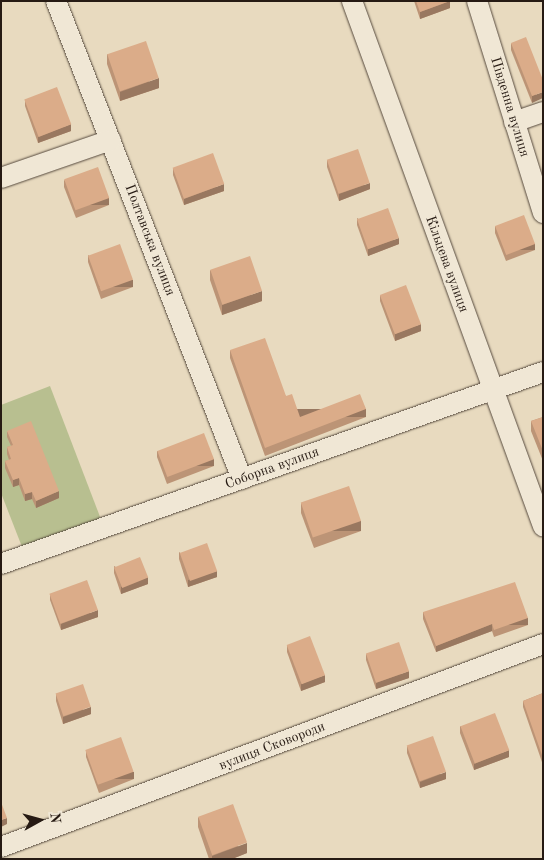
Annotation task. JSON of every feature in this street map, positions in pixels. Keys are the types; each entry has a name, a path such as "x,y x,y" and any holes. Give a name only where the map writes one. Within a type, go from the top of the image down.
{"street":[{"name":"Полтавська вулиця","path":"56,1 242,479"},
{"name":"Кільцева вулиця","path":"352,1 543,526"},
{"name":"Південна вулиця","path":"477,1 543,213"},
{"path":"514,122 543,112"},
{"path":"1,178 111,140"},
{"name":"Соборна вулиця","path":"1,564 543,372"},
{"name":"вулиця Сковороди","path":"1,847 543,644"}],"green space":[{"path":"50,386 102,522 24,552 1,493 1,405"}],"building":[{"path":"416,1 450,1 420,12"},
{"path":"526,37 543,80 543,92 532,96 511,43"},
{"path":"146,41 159,78 120,91 107,54"},
{"path":"57,87 71,124 39,137 24,100"},
{"path":"358,149 370,183 339,194 327,160"},
{"path":"213,153 224,184 184,199 173,168"},
{"path":"98,167 109,198 75,210 64,179"},
{"path":"388,208 399,238 368,249 357,219"},
{"path":"524,215 535,244 506,255 495,226"},
{"path":"120,244 133,280 101,291 88,256"},
{"path":"250,256 262,291 222,305 210,270"},
{"path":"406,285 421,324 395,334 380,295"},
{"path":"265,338 286,396 292,394 300,417 360,394 366,409 265,448 230,350"},
{"path":"543,417 543,451 531,421"},
{"path":"31,421 59,491 36,501 32,492 25,494 19,478 13,480 5,461 11,459 7,447 13,445 7,431"},
{"path":"204,433 214,459 167,477 157,451"},
{"path":"349,486 361,521 313,538 301,503"},
{"path":"207,543 217,571 190,581 180,553"},
{"path":"140,557 148,577 122,588 114,567"},
{"path":"87,580 98,610 60,624 49,594"},
{"path":"515,582 528,618 494,630 492,624 436,646 423,612"},
{"path":"310,636 325,675 302,684 287,645"},
{"path":"399,642 409,671 376,683 366,653"},
{"path":"83,684 91,707 63,716 56,693"},
{"path":"543,693 543,758 523,701"},
{"path":"495,713 509,750 475,764 460,726"},
{"path":"433,736 446,772 420,781 407,746"},
{"path":"121,737 134,772 98,785 85,750"},
{"path":"1,802 7,818 1,820"},
{"path":"233,804 247,843 212,855 198,817"}]}
